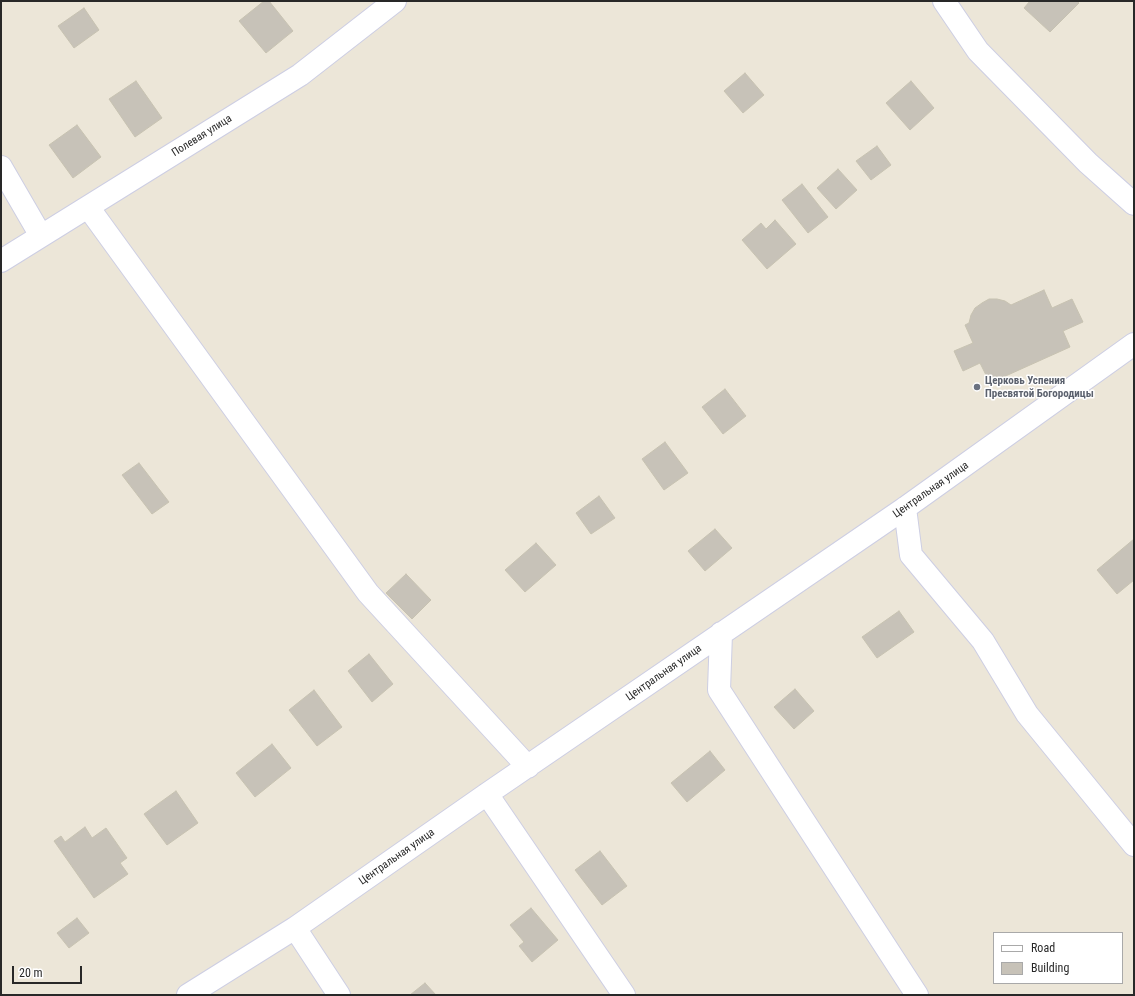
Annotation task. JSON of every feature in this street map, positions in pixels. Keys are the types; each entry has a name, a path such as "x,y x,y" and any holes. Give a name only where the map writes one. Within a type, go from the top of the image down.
{"street":[{"name":"Полевая улица","path":"1,261 300,76 395,1"},
{"path":"944,1 978,51 1088,163 1134,204"},
{"path":"1,167 41,236"},
{"path":"88,206 368,593 528,767"},
{"name":"Центральная улица","path":"188,995 295,928 487,794 905,508 1134,344"},
{"path":"905,508 911,555 983,641 1027,714 1134,845"},
{"path":"722,633 719,690 917,995"},
{"path":"487,794 624,995"},
{"path":"295,928 339,995"}],"building":[{"path":"264,1 269,1 293,31 266,53 239,21"},
{"path":"1030,1 1077,1 1079,3 1050,32 1024,8"},
{"path":"84,8 99,30 74,48 58,26"},
{"path":"745,73 764,95 743,113 724,91"},
{"path":"136,81 162,118 135,137 109,99"},
{"path":"911,81 934,108 910,130 886,103"},
{"path":"77,125 101,157 73,178 49,145"},
{"path":"877,146 891,165 871,180 856,161"},
{"path":"838,169 857,190 836,209 817,188"},
{"path":"802,184 828,217 808,233 782,200"},
{"path":"775,220 796,244 767,269 742,240 761,223 766,229"},
{"path":"1044,290 1052,308 1072,299 1083,322 1063,331 1070,347 990,383 980,363 963,371 954,351 973,343 965,325 969,323 975,308 989,299 1005,301 1011,305"},
{"path":"725,389 746,416 723,434 702,407"},
{"path":"665,442 688,473 664,490 642,459"},
{"path":"139,463 169,502 152,514 122,475"},
{"path":"599,496 615,518 591,534 576,513"},
{"path":"715,529 732,548 705,571 688,551"},
{"path":"1134,539 1134,580 1117,594 1097,570"},
{"path":"536,543 556,565 525,592 505,570"},
{"path":"406,574 431,600 412,619 386,593"},
{"path":"899,611 914,632 877,658 862,637"},
{"path":"369,654 393,684 372,702 348,671"},
{"path":"795,689 814,711 794,729 774,707"},
{"path":"314,690 342,727 317,746 289,710"},
{"path":"272,744 291,768 255,797 236,773"},
{"path":"710,751 725,770 687,802 671,783"},
{"path":"176,791 198,823 167,845 144,814"},
{"path":"85,827 92,838 106,828 127,858 120,863 128,874 94,898 54,841 61,836 65,842"},
{"path":"600,851 627,886 602,905 575,870"},
{"path":"531,908 558,940 532,962 519,946 524,942 510,925"},
{"path":"77,918 89,933 69,948 57,933"},
{"path":"425,983 436,995 410,995"}],"place":[{"name":"Церковь Успения Пресвятой Богородицы","path":"977,387"}]}
